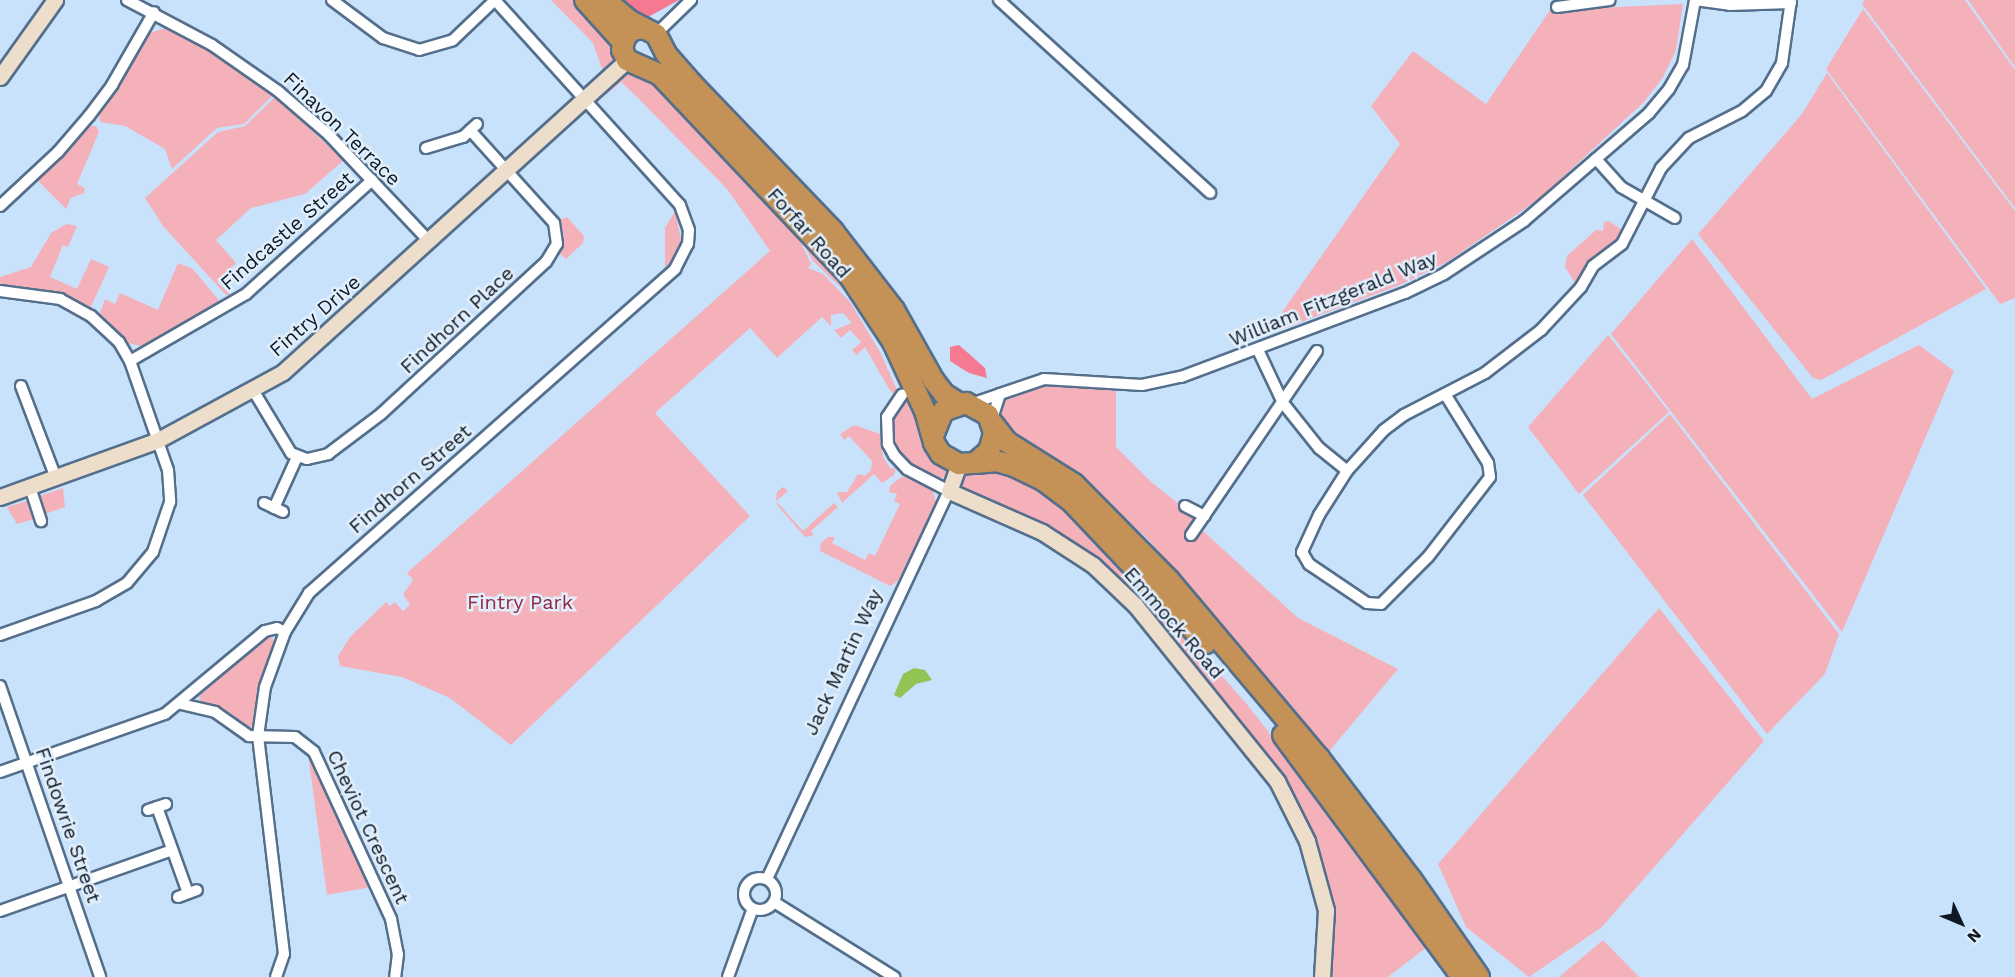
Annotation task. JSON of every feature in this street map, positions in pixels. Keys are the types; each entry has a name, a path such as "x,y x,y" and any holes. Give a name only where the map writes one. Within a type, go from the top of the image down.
{"highway":[{"name":"Forfar Road","path":"585,0 630,56 660,75 849,275 892,342 925,411 933,436"},
{"name":"Forfar Road","path":"605,0 630,21 653,34 693,85 867,271 934,381 950,398 966,404"},
{"path":"632,30 653,34 654,61 630,56 632,30"},
{"path":"1462,977 1252,693 1129,558 1073,503 1043,480 996,460 967,463 941,454 933,436 940,415 966,404 983,410 1007,442 1074,484 1169,580 1318,758 1411,879 1479,977"},
{"path":"967,463 993,443 992,422"}],"street":[{"path":"0,77 55,0"},
{"name":"Finavon Terrace","path":"127,0 154,12 212,45 279,91 372,180 430,242"},
{"path":"332,0 383,38 419,50 453,40 495,0"},
{"name":"Findhorn Street","path":"276,977 284,954 258,736 265,687 285,632 309,592 683,258 689,230 680,205 495,0"},
{"path":"653,34 691,0"},
{"path":"999,0 1210,193"},
{"path":"1557,7 1610,0"},
{"path":"1445,394 1488,463 1490,477 1428,557 1381,604 1367,603 1304,560 1302,552 1319,515 1347,471 1384,429 1445,394 1485,373 1541,330 1581,287 1593,266 1622,244 1661,168 1689,138 1742,111 1766,91 1782,63 1791,2 1730,5 1695,0"},
{"name":"William Fitzgerald Way","path":"966,404 1044,379 1142,385 1209,368 1444,274 1524,221 1596,159 1670,89 1691,39 1695,0"},
{"path":"0,206 58,152 89,117 112,86 154,12"},
{"name":"Fintry Drive","path":"0,497 158,440 253,390 307,354 630,56"},
{"path":"426,148 463,137 474,127 507,171"},
{"path":"1596,159 1622,187 1675,218"},
{"name":"Findhorn Place","path":"297,457 308,459 328,454 381,414 553,253 557,244 554,223 507,171"},
{"name":"Findcastle Street","path":"130,361 246,294 372,180"},
{"path":"0,291 44,295 76,306 106,327 130,361 168,470 170,502 163,531 140,569 128,583 96,601 0,635"},
{"path":"1258,350 1282,403 1319,448 1347,471"},
{"path":"1191,535 1317,351"},
{"path":"21,386 56,478"},
{"path":"253,390 286,449 297,457 274,508"},
{"path":"992,422 1000,394"},
{"name":"Emmock Road","path":"902,395 887,417 888,444 907,469 949,491 1042,532 1094,565 1135,605 1277,781 1307,841 1326,910 1322,977"},
{"name":"Jack Martin Way","path":"768,879 949,491 967,463"},
{"path":"30,487 41,521"},
{"path":"1185,506 1205,516"},
{"path":"0,772 143,724 182,704 265,631 277,628 285,632"},
{"name":"Findowrie Street","path":"0,686 71,886 100,977"},
{"path":"182,704 215,712 249,736 258,736"},
{"name":"Cheviot Crescent","path":"258,736 294,736 315,752 391,919 398,954 395,977"},
{"path":"157,807 188,894"},
{"path":"0,911 172,850"},
{"path":"753,879 768,879 776,888 774,902 767,909 753,908 745,899 746,886 753,879"},
{"path":"774,902 894,977"},
{"path":"728,977 753,908"}],"green space":[{"path":"551,0 577,0 614,44 613,58 604,74 593,43"},
{"path":"1864,0 1965,0 2015,70 2015,208 1862,4"},
{"path":"1968,0 2015,0 2015,67"},
{"path":"1683,4 1676,50 1663,77 1644,102 1539,199 1447,262 1402,284 1283,329 1278,318 1400,144 1371,106 1413,51 1486,104 1550,10"},
{"path":"1863,9 2015,211 2015,298 2000,304 1826,69"},
{"path":"168,27 212,52 273,95 244,124 217,128 172,169 165,149 125,126 100,122 99,115 150,33"},
{"name":"Fintry Park","path":"629,73 643,73 669,90 834,266 890,348 947,466 946,475 939,480 908,463 896,447 892,427 897,407 905,400 884,350 853,299 813,261 796,232 811,264 808,268 823,274 850,302 880,352 897,390 894,394 889,389 865,347 857,355 852,350 861,342 850,330 841,338 834,330 852,323 843,313 831,315 831,326 822,317 777,358 750,328 655,413 750,516 511,745 450,698 402,677 340,666 338,656 350,637 386,602 390,606 395,602 403,611 410,605 403,594 413,580 407,573 770,251 727,189 635,95 621,82 607,94 603,90"},
{"path":"1827,73 1986,289 1821,380 1813,378 1698,234 1802,114"},
{"path":"275,97 344,160 305,194 251,208 216,240 236,263 217,282 232,296 225,294 163,226 145,198 218,132 245,126"},
{"path":"90,126 96,126 99,132 77,184 85,188 84,193 71,198 66,209 38,181"},
{"path":"675,211 681,240 674,259 665,268 665,228"},
{"path":"567,217 584,236 583,243 566,259 560,254 564,238 560,220"},
{"path":"1609,221 1622,230 1618,241 1577,286 1565,267 1567,256 1596,230 1603,231 1604,222"},
{"path":"66,224 77,226 68,247 63,245 50,277 77,289 91,259 109,267 91,307 62,293 0,284 0,277 31,267 51,233"},
{"path":"1692,239 1812,399 1919,345 1954,371 1842,632 1611,334"},
{"path":"178,263 193,269 221,303 144,347 128,343 100,313 105,299 115,304 120,293 158,310"},
{"path":"1608,335 1669,412 1579,494 1528,427"},
{"path":"1043,384 1116,391 1116,447 1151,482 1193,515 1201,529 1298,618 1398,669 1326,755 1147,538 1071,471 1017,440 1000,424 999,410 1008,396"},
{"path":"1670,414 1839,634 1825,674 1767,734 1583,495"},
{"path":"854,425 880,434 883,457 891,469 896,467 894,475 882,483 874,474 842,503 837,492 847,492 858,474 865,476 871,470 872,461 849,436 844,440 840,434"},
{"path":"986,466 1034,482 1137,581 1246,703 1353,840 1427,947 1388,977 1327,977 1329,929 1288,791 1094,562 963,490 957,481 962,468"},
{"path":"901,477 911,477 932,488 936,502 898,581 890,586 820,551 821,543 828,537 835,537 832,543 865,560 869,553 875,556 900,504 894,501 897,494 889,492 890,486"},
{"path":"783,487 788,491 776,501 777,492"},
{"path":"63,488 65,507 45,514 37,497"},
{"path":"30,500 34,519 17,524 7,507"},
{"path":"776,501 803,531 834,503 838,507 811,531 814,535 805,537"},
{"path":"1659,608 1764,741 1602,927 1529,977 1466,927 1438,864"},
{"path":"268,635 276,642 259,693 253,725 249,728 234,716 201,703 199,696"},
{"path":"308,754 371,887 327,895"},
{"path":"1603,940 1639,977 1559,977"}],"shaded area":[{"path":"617,0 679,0 650,16 639,16"},
{"path":"959,345 985,368 987,378 969,373 950,361 950,347"},
{"path":"914,668 925,670 932,680 916,684 900,698 894,695 903,674"}]}
